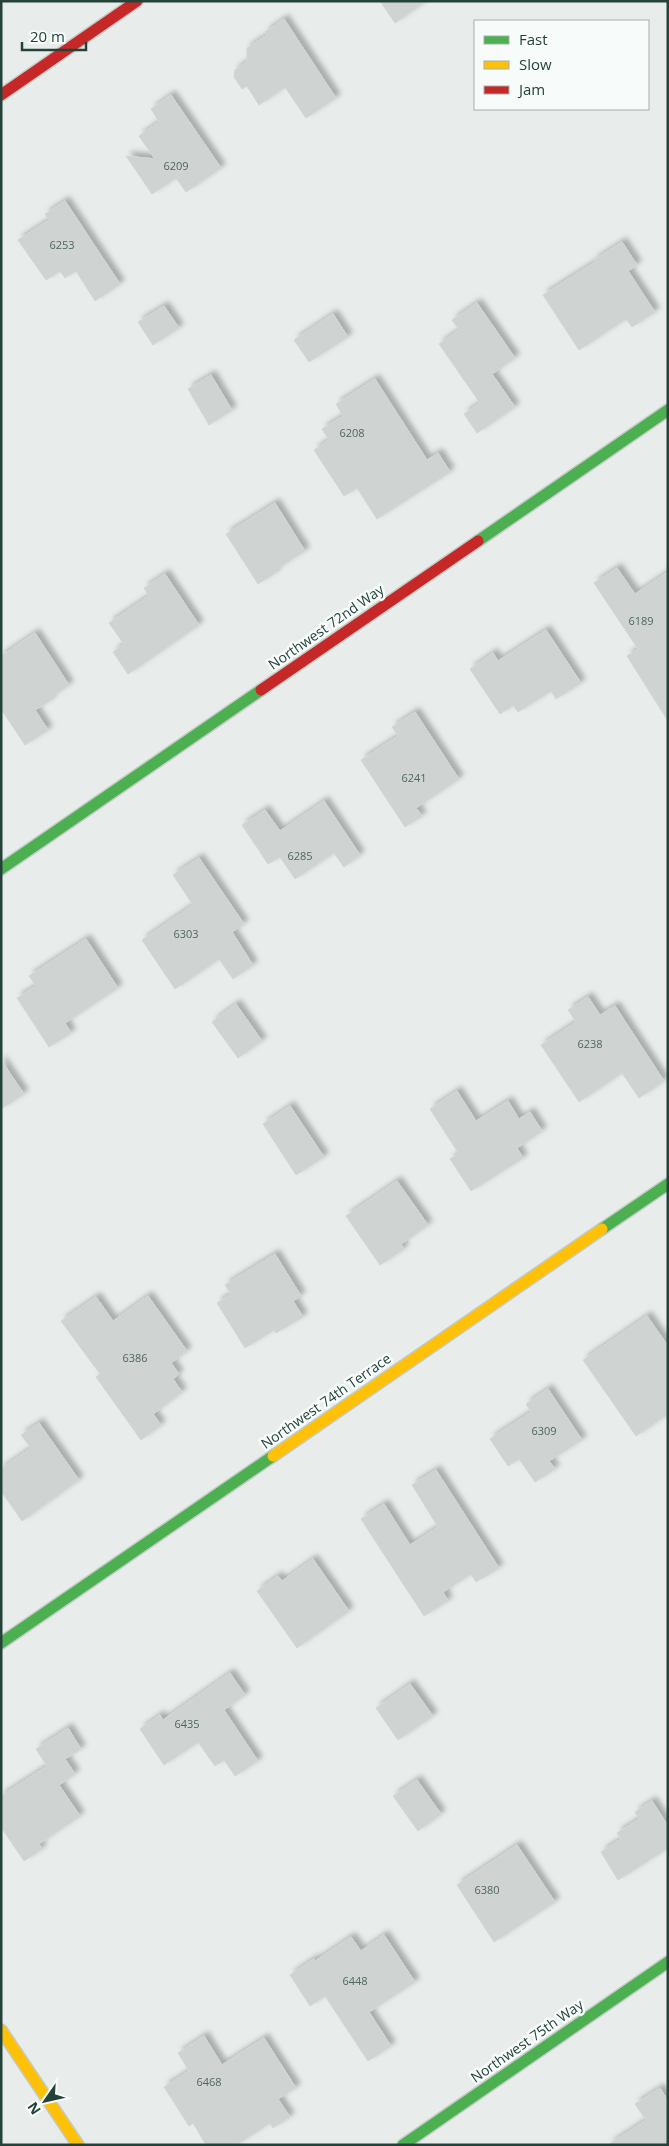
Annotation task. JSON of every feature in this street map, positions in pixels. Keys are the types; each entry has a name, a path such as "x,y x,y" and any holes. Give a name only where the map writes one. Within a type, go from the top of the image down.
{"street":[{"path":"1,95 137,1"},
{"name":"Northwest 72nd Way","path":"1,869 668,410"},
{"name":"Northwest 74th Terrace","path":"1,1643 668,1184"},
{"name":"Northwest 75th Way","path":"403,2145 668,1962"},
{"path":"1,2030 78,2145"}],"building":[{"path":"380,1 426,1 395,23"},
{"path":"284,19 336,98 306,118 285,87 259,105 247,86 242,89 234,77 235,70 247,62 247,48 267,35 265,32"},
{"path":"171,95 221,168 186,192 176,178 152,194 126,156 155,159 139,136 159,122 151,109"},
{"path":"65,201 120,284 95,301 76,271 65,278 60,271 46,280 18,240 49,220 45,214"},
{"path":"622,242 637,265 628,271 655,312 632,327 626,319 579,350 543,295 595,262 594,260"},
{"path":"477,303 515,358 492,374 515,407 477,433 464,414 480,403 439,344 459,330 452,320"},
{"path":"164,306 179,328 153,345 138,322"},
{"path":"333,314 348,337 309,362 294,340"},
{"path":"211,375 232,410 209,425 188,389"},
{"path":"375,379 427,460 438,453 450,472 377,519 357,488 344,496 314,450 329,440 322,429 343,416 336,404"},
{"path":"275,503 305,551 275,570 276,572 258,584 226,534"},
{"path":"617,568 635,594 668,572 668,721 627,656 638,649 594,583"},
{"path":"165,574 199,625 128,674 113,652 124,644 109,623 149,596 144,588"},
{"path":"546,630 581,683 556,699 551,691 518,712 513,705 500,714 470,669 493,653 498,661"},
{"path":"35,633 69,685 35,710 48,730 25,745 1,709 1,656"},
{"path":"415,712 459,779 416,808 422,816 405,827 361,760 398,736 392,727"},
{"path":"324,801 360,855 344,867 334,853 295,879 280,857 268,864 242,825 265,810 280,831"},
{"path":"199,858 244,924 232,932 253,965 233,979 219,959 175,989 142,940 193,905 173,875"},
{"path":"86,939 118,988 65,1023 71,1033 49,1047 17,998 36,986 29,976"},
{"path":"588,997 600,1015 615,1006 664,1081 639,1098 622,1073 579,1102 541,1045 576,1022 568,1010"},
{"path":"236,1004 262,1041 238,1058 212,1022"},
{"path":"1,1060 24,1094 1,1109"},
{"path":"457,1091 476,1121 508,1101 519,1119 530,1112 542,1131 517,1148 523,1158 471,1191 450,1159 459,1154 430,1109"},
{"path":"290,1106 324,1157 296,1175 263,1124"},
{"path":"397,1181 428,1225 401,1244 404,1249 380,1265 346,1216"},
{"path":"275,1254 301,1296 293,1301 303,1317 276,1333 274,1330 245,1348 217,1303 231,1294 225,1285"},
{"path":"148,1296 187,1351 171,1363 179,1374 173,1379 182,1392 153,1414 161,1425 141,1440 96,1377 100,1374 61,1321 96,1297 113,1321"},
{"path":"647,1316 668,1346 668,1414 636,1436 583,1360"},
{"path":"548,1389 582,1440 549,1461 555,1469 535,1482 519,1459 508,1466 490,1439 531,1412 526,1404"},
{"path":"39,1423 79,1480 22,1521 1,1491 1,1469 31,1448 21,1435"},
{"path":"436,1470 499,1568 476,1582 471,1574 443,1592 448,1601 424,1616 361,1519 384,1504 410,1545 438,1527 412,1485"},
{"path":"313,1559 349,1611 297,1648 257,1591 278,1576 282,1581"},
{"path":"230,1673 245,1695 224,1710 258,1761 235,1776 224,1760 215,1766 198,1742 164,1765 140,1729 160,1715 163,1720"},
{"path":"410,1684 433,1716 398,1740 376,1708"},
{"path":"68,1728 81,1749 65,1759 75,1774 59,1785 80,1816 39,1844 42,1849 24,1861 1,1827 1,1796 47,1766 36,1749"},
{"path":"417,1780 441,1814 418,1831 393,1796"},
{"path":"652,1801 668,1826 668,1848 618,1880 601,1852 621,1839 617,1833 639,1819 635,1812"},
{"path":"517,1845 555,1902 494,1942 457,1885"},
{"path":"384,1935 415,1982 369,2012 391,2046 368,2061 325,1996 310,2006 290,1975 351,1937 361,1951"},
{"path":"204,2036 222,2065 264,2038 296,2088 278,2099 290,2117 273,2128 270,2123 236,2145 206,2145 193,2123 189,2126 164,2087 189,2071 178,2053"},
{"path":"660,2088 668,2101 668,2145 608,2145 646,2120 635,2104"}],"traffic: fast":[{"path":"478,541 668,410"},
{"path":"1,869 261,690"},
{"path":"602,1229 668,1184"},
{"path":"1,1643 273,1456"},
{"path":"403,2145 668,1962"}],"traffic: slow":[{"path":"273,1456 602,1229"},
{"path":"1,2030 78,2145"}],"traffic: jam":[{"path":"1,95 137,1"},
{"path":"261,690 478,541"}]}
